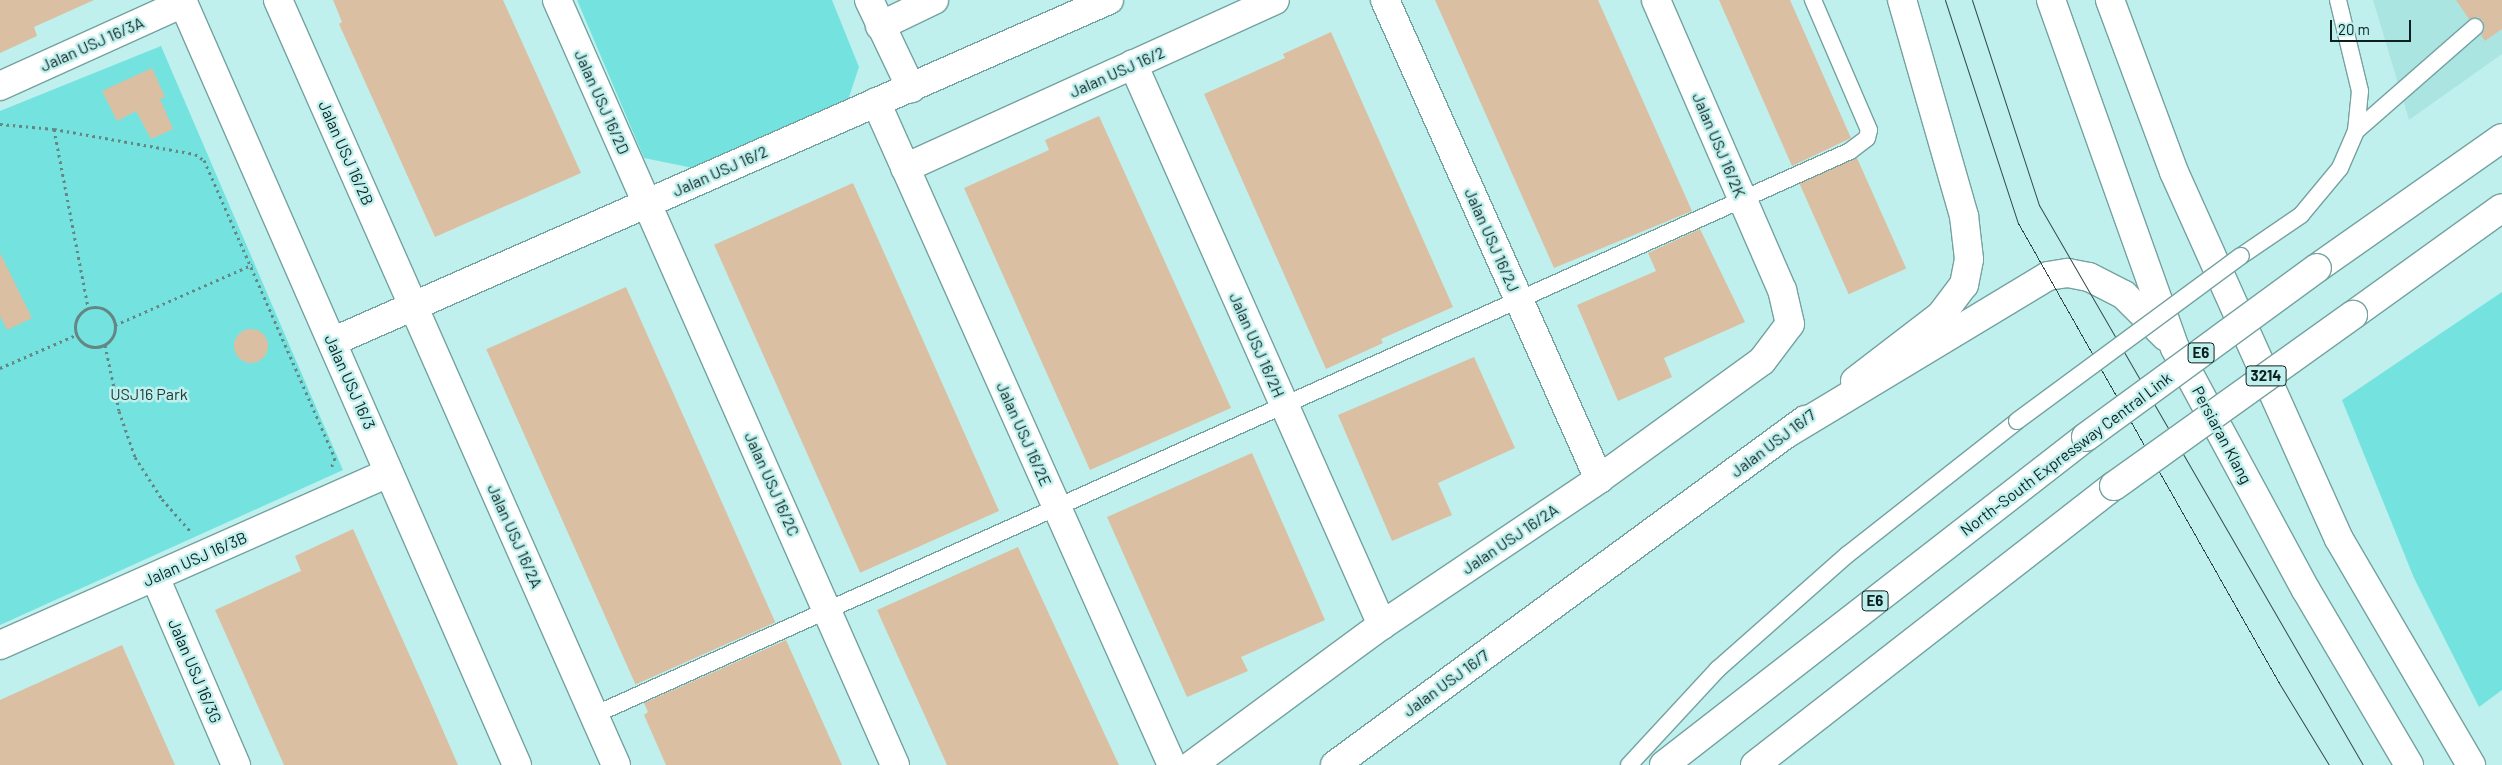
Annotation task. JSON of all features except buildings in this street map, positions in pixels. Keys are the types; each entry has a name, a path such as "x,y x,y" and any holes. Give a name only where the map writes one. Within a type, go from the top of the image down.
{"main road":[{"name":"Jalan USJ 16/2B","path":"278,0 413,306"},
{"name":"Jalan USJ 16/2D","path":"557,0 647,203"},
{"path":"869,0 910,88"},
{"path":"880,26 934,0"},
{"name":"Jalan USJ 16/2","path":"332,342 1109,0"},
{"name":"Jalan USJ 16/2","path":"905,168 1275,0"},
{"name":"Jalan USJ 16/2J","path":"1385,0 1599,479"},
{"name":"Jalan USJ 16/2K","path":"1656,0 1782,290"},
{"name":"Jalan USJ 16/7","path":"1335,765 1786,434 1941,315 1964,284 1969,259 1964,216 1902,0"},
{"name":"Persiaran Klang","path":"2051,0 2175,348 2306,590 2409,765"},
{"name":"3214","path":"2110,0 2174,172 2339,539 2471,765"},
{"name":"Jalan USJ 16/3A","path":"0,86 183,1"},
{"name":"Jalan USJ 16/3","path":"183,1 517,765"},
{"name":"Jalan USJ 16/2H","path":"1133,64 1382,625"},
{"name":"Jalan USJ 16/2E","path":"876,102 1172,765"},
{"name":"North–South Expressway Central Link","path":"1664,765 2086,437 2317,268 2502,138"},
{"name":"Jalan USJ 16/2C","path":"647,203 895,765"},
{"path":"1755,765 2114,486 2502,208"},
{"path":"1786,434 2048,276 2068,273 2089,276 2124,295 2175,348"},
{"name":"Jalan USJ 16/2A","path":"1192,765 1382,625 1599,479 1762,361 1790,324 1782,290"},
{"name":"Jalan USJ 16/2A","path":"413,306 616,765"},
{"name":"Jalan USJ 16/3B","path":"0,645 389,473"},
{"name":"Jalan USJ 16/3G","path":"154,577 236,765"}],"lane":[{"path":"594,715 1850,151 1867,138 1869,130 1813,0"},
{"path":"1629,765 1718,669 1846,555 2016,421 2241,256 2301,215 2340,168 2356,131 2360,91 2338,0"},
{"path":"2356,131 2475,27"}],"path":[{"path":"0,124 54,129 195,154 204,160 252,265 335,458 333,466 326,473"},
{"path":"54,129 88,308"},
{"path":"116,325 252,265"},
{"path":"88,308 100,308 111,314 116,325 113,337 105,345 94,348 83,344 76,335 77,319 88,308"},
{"path":"0,368 76,335"},
{"path":"105,345 119,411 135,457 162,499 193,535 184,539"}],"shaded area":[{"path":"2373,0 2502,0 2502,54 2409,120"}],"green space":[{"path":"577,0 832,0 859,67 847,103 693,168 644,158"},
{"name":"USJ16 Park","path":"161,46 343,470 0,625 0,111"},
{"path":"2502,292 2502,690 2479,707 2414,578 2342,400"}],"tram line":[{"path":"1945,0 2018,223 2279,683 2329,765"},
{"path":"1972,0 2039,205 2363,765"}]}
